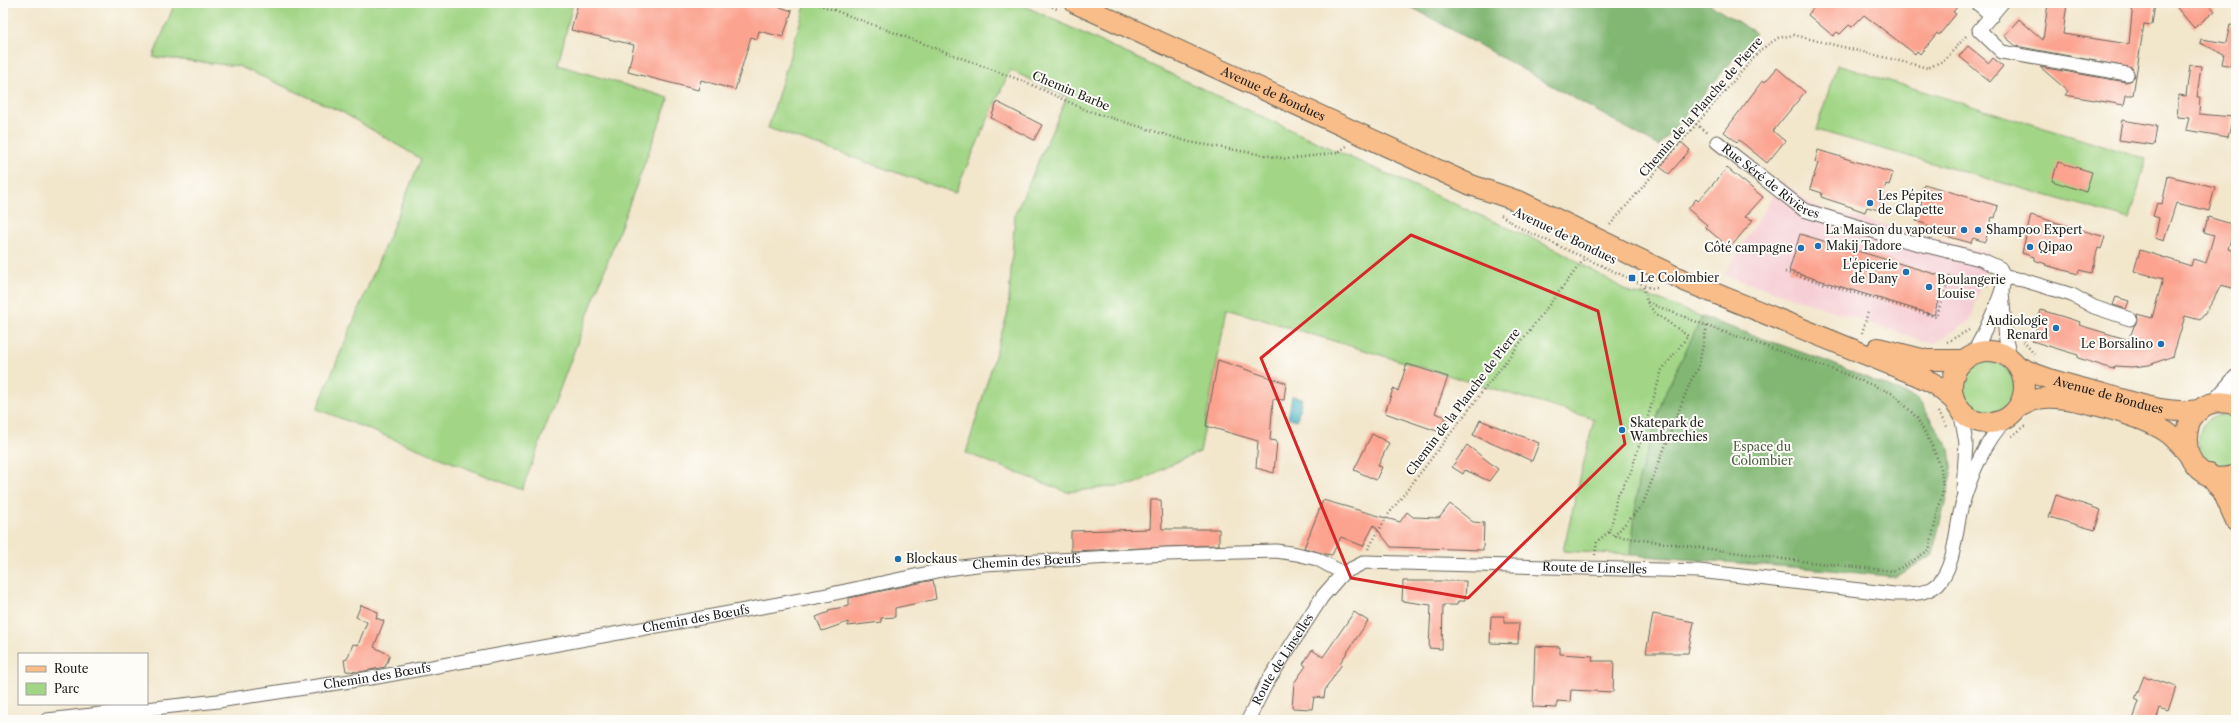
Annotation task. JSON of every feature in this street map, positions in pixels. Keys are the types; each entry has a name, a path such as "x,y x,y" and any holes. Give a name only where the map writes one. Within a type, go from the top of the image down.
{"main road":[{"name":"Avenue de Bondues","path":"1075,3 1471,185 1521,202 1687,282 1799,326 1927,380 1958,405"},
{"name":"Avenue de Bondues","path":"1471,185 1522,218 1606,262 1647,275 1687,282"},
{"name":"Avenue de Bondues","path":"1799,326 1926,360 1967,358"},
{"path":"1992,351 2001,353 2015,363 2025,385 2024,396 2017,421 1995,423 1980,422 1970,418 1958,405 1952,391 1953,379 1956,370 1967,358 1980,352 1992,351"},
{"name":"Avenue de Bondues","path":"2015,363 2040,377 2154,409 2178,412 2207,407 2222,402 2236,405"},
{"name":"Avenue de Bondues","path":"2017,421 2034,400 2049,398 2102,407 2142,420 2164,431 2189,455 2197,467 2209,474 2223,492 2236,521"},
{"path":"2189,455 2186,443 2187,431 2192,420 2207,407"},
{"path":"2209,474 2224,477 2236,475"}],"street":[{"path":"1977,3 1992,16"},
{"path":"2002,3 1978,30 2002,52 2126,74"},
{"name":"Rue Séré de Rivières","path":"1717,142 1804,210 1899,239 1986,261 2000,268 2003,283"},
{"path":"2003,283 2023,280 2072,295 2097,308 2130,319"},
{"path":"1967,358 1979,343 2003,283"},
{"path":"2003,283 2006,341 2015,363"},
{"path":"2207,407 2236,378"},
{"name":"Route de Linselles","path":"1958,405 1966,443 1962,505"},
{"name":"Route de Linselles","path":"1248,720 1266,684 1322,597 1343,573 1366,562 1699,571 1894,594 1921,593 1937,584 1943,577 1950,558 1962,505 1982,453 1992,436 2017,421"},
{"name":"Chemin des Bœufs","path":"47,720 218,701 377,677 822,596 947,569 984,564 1167,554 1276,551 1317,559 1343,573"}],"path":[{"name":"Chemin Barbe","path":"814,3 1021,80 1086,110 1189,142 1287,159 1337,153 1350,144"},
{"name":"Chemin de la Planche de Pierre","path":"1609,227 1760,50 1771,41 1794,35 1928,68 1940,64 1967,35 1978,30"},
{"name":"Chemin de la Planche de Pierre","path":"1366,562 1370,544 1380,526 1585,258 1606,262"},
{"path":"1785,272 1936,317 1950,276 2003,283"},
{"path":"1596,569 1595,553 1597,540 1609,532 1614,515 1616,498 1631,472 1662,370 1688,336 1655,313 1647,302 1643,285"},
{"path":"1609,532 1614,536 1791,560 1893,571 1906,565 1929,550 1943,490 1941,468 1934,448 1917,418 1894,394 1840,372 1707,326 1647,302"},
{"path":"1862,333 1868,312"},
{"path":"1614,536 1643,504 1690,382 1698,369 1707,326"},
{"path":"1944,343 1972,328"},
{"path":"2019,336 2037,358"},
{"path":"1935,407 1950,432"}],"highlighted area":[{"path":"1411,235 1598,311 1625,444 1468,598 1351,578 1261,358"}],"shaded area":[{"path":"1782,181 1814,206 1990,253 1971,320 1933,344 1724,275"}],"green space":[{"path":"175,3 573,3 558,65 669,98 522,490 317,409 421,159 342,112 238,66 153,57"},
{"path":"806,3 1018,3 1347,156 1560,251 1632,294 1646,295 1702,317 1663,398 1638,483 1631,555 1563,551 1594,419 1227,309 1200,452 1174,463 1135,484 1067,492 966,453 1008,312 1015,214 1067,97 1010,70 955,193 768,128"},
{"path":"1398,3 1707,3 1756,33 1659,146 1415,9"},
{"path":"1837,65 2146,159 2130,219 1816,130"},
{"name":"Espace du Colombier","path":"1702,317 1826,361 1918,399 1949,448 1952,474 1932,555 1896,577 1830,570 1631,555 1638,483 1663,398"},
{"path":"1984,362 1994,362 2007,369 2014,382 2014,392 2007,405 1994,412 1984,412 1975,408 1968,401 1964,392 1964,382 1968,373 1975,366"},
{"path":"2224,414 2236,417 2236,463 2222,466 2211,463 2203,456 2199,446 2198,436 2202,425 2210,418"}],"water":[{"path":"1292,396 1302,398 1297,420 1288,418"}],"building":[{"path":"578,3 768,3 792,11 783,37 759,31 757,39 751,37 735,90 701,80 698,90 628,72 634,45 571,30"},
{"path":"1817,3 1960,3 1953,12 1956,14 1939,35 1937,33 1920,54 1917,51 1915,54 1864,15 1852,27 1849,25 1840,34 1837,32 1833,36 1808,15"},
{"path":"2048,3 2067,3 2063,34 2129,44 2133,3 2155,3 2152,25 2144,24 2133,95 2126,95 2124,105 2065,95 2068,91 2040,67 2126,82 2130,81 2135,76 2132,68 2016,46 2004,36 2019,19 2043,40"},
{"path":"2173,3 2208,3 2215,11 2194,28"},
{"path":"2230,25 2236,26 2236,67 2222,64 2224,54 2200,43 2201,39 2226,43"},
{"path":"1968,46 1989,63 1993,58 2003,66 1990,82 1959,56"},
{"path":"2190,65 2201,66 2197,97 2200,97 2199,114 2233,117 2228,137 2186,130 2189,118 2177,117 2179,95 2186,96"},
{"path":"1777,68 1805,92 1773,131 1785,141 1767,163 1739,140 1737,142 1724,132 1763,80 1765,82"},
{"path":"997,102 1042,125 1034,140 991,118"},
{"path":"2122,120 2157,126 2154,145 2119,140"},
{"path":"1681,142 1690,150 1669,174 1660,167"},
{"path":"1818,150 1893,173 1889,185 1886,184 1879,210 1867,207 1865,212 1821,197 1822,193 1810,189 1818,163 1815,162"},
{"path":"2058,162 2092,172 2086,192 2052,181"},
{"path":"1727,168 1763,197 1745,217 1753,220 1730,248 1705,227 1707,225 1688,209 1696,199 1698,201"},
{"path":"2168,176 2215,187 2209,211 2176,203 2164,241 2155,238 2159,218 2153,216 2157,203 2162,204"},
{"path":"1924,184 1998,206 1995,218 1992,217 1985,242 1973,238 1971,243 1939,234 1940,232 1927,228 1928,225 1916,221 1923,197 1920,196"},
{"path":"2031,215 2105,237 2101,249 2098,248 2091,273 2079,270 2078,274 2045,265 2046,264 2034,260 2034,257 2022,253"},
{"path":"2208,217 2235,225 2228,249 2236,251 2236,289 2221,285 2213,301 2200,320 2185,316 2173,356 2149,365 2133,367 2114,366 2113,369 2078,358 2078,355 2032,341 2041,310 2080,322 2079,325 2129,340 2134,326 2138,321 2137,314 2152,318 2163,279 2134,271 2140,250 2191,266 2193,259 2206,263 2214,235 2204,232"},
{"path":"1800,234 1945,277 1934,315 1789,271"},
{"path":"2116,297 2129,301 2126,309 2113,305"},
{"path":"1218,360 1286,383 1284,400 1273,399 1270,440 1277,441 1274,473 1256,468 1258,441 1206,426"},
{"path":"1407,364 1448,377 1435,413 1446,417 1437,431 1385,413 1393,389 1398,391"},
{"path":"1480,420 1539,443 1532,461 1473,435"},
{"path":"1372,434 1389,443 1378,466 1382,467 1376,480 1354,470"},
{"path":"1467,445 1498,469 1489,481 1465,470 1463,474 1452,467"},
{"path":"2056,495 2101,510 2095,530 2049,517"},
{"path":"1151,500 1161,500 1162,529 1219,529 1219,545 1071,551 1071,531 1150,529"},
{"path":"1323,500 1400,522 1407,512 1413,517 1439,518 1450,504 1473,522 1484,523 1483,550 1391,547 1374,525 1363,546 1341,537 1332,555 1304,548"},
{"path":"933,580 936,599 895,608 895,617 881,618 881,622 848,626 848,622 822,631 816,617 829,612 828,610 849,606 849,598"},
{"path":"1403,581 1466,581 1465,601 1458,601 1457,605 1443,605 1442,649 1429,648 1431,605 1402,601"},
{"path":"361,605 378,612 376,618 384,621 374,647 390,655 385,667 360,672 346,671 344,660 347,659 353,644 358,645 367,622 356,617"},
{"path":"1354,612 1368,621 1340,663 1342,664 1325,690 1324,698 1314,697 1312,709 1292,708 1294,683 1306,666 1303,664 1312,650 1323,657"},
{"path":"1653,614 1694,622 1688,653 1646,653"},
{"path":"1491,616 1504,616 1504,623 1519,623 1518,644 1490,643"},
{"path":"1535,646 1560,647 1560,654 1593,656 1592,661 1614,661 1613,692 1571,690 1570,702 1557,701 1557,708 1533,707"},
{"path":"2144,676 2176,687 2168,711 2160,708 2156,720 2133,720 2139,701 2135,699"}],"place":[{"name":"Les Pépites de Clapette","path":"1870,203"},
{"name":"La Maison du vapoteur","path":"1964,230"},
{"name":"Shampoo Expert","path":"1978,230"},
{"name":"Makij Tadore","path":"1818,246"},
{"name":"Qipao","path":"2030,247"},
{"name":"Côté campagne","path":"1801,248"},
{"name":"L'épicerie de Dany","path":"1906,272"},
{"name":"Le Colombier","path":"1632,278"},
{"name":"Boulangerie Louise","path":"1929,287"},
{"name":"Audiologie Renard","path":"2056,328"},
{"name":"Le Borsalino","path":"2161,344"},
{"name":"Skatepark de Wambrechies","path":"1622,430"},
{"name":"Blockaus","path":"898,559"}]}
